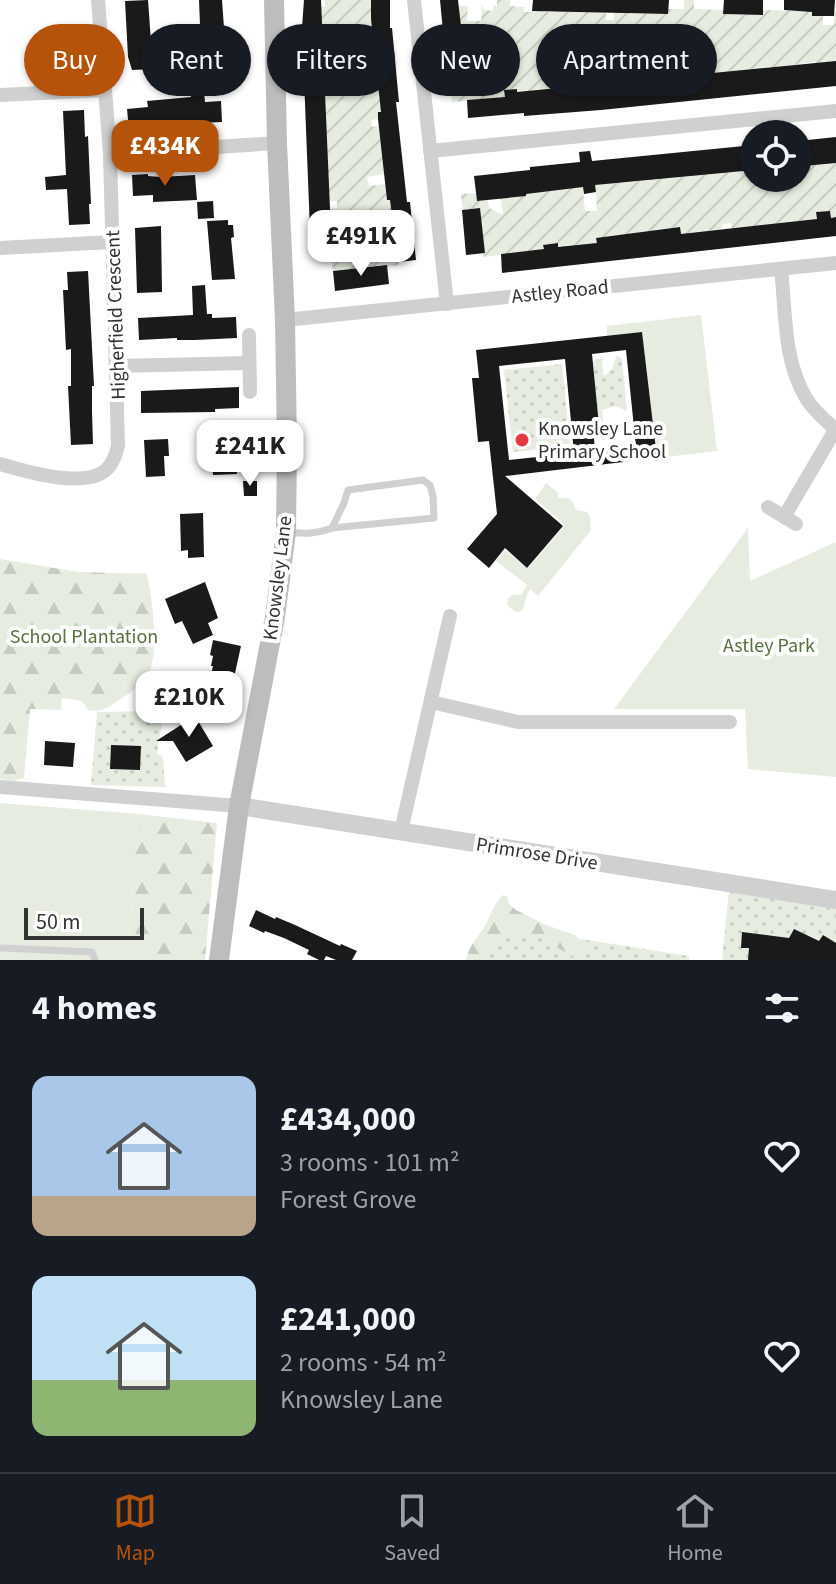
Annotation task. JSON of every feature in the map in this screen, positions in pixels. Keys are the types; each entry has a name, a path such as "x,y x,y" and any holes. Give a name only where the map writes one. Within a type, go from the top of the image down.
{"main road":[{"name":"Knowsley Lane","path":"219,960 239,806 275,617 286,532 285,320 274,0"}],"street":[{"name":"Higherfield Crescent","path":"98,0 100,24"},
{"path":"414,0 447,304"},
{"path":"0,95 24,94"},
{"name":"Higherfield Crescent","path":"0,464 67,478 96,475 108,468 116,454 119,438 110,154 105,96"},
{"path":"430,151 836,111"},
{"path":"110,154 277,143"},
{"path":"0,248 112,242"},
{"name":"Astley Road","path":"285,320 836,263"},
{"path":"768,507 790,520 836,430 807,400 797,379 790,357 781,269"},
{"path":"249,335 250,392"},
{"path":"115,366 249,363"},
{"path":"401,831 450,616"},
{"path":"431,702 518,722 730,722"},
{"path":"0,787 239,806"},
{"name":"Primrose Drive","path":"239,806 836,900"}],"lane":[{"path":"286,532 306,534 332,528 434,518 430,485 423,480 348,490 332,528"},
{"path":"2,948 92,952 95,960"}],"green space":[{"path":"325,0 371,0 374,24 321,24 320,7 325,7"},
{"path":"497,0 510,0 510,6 524,7 524,12 534,12 534,7 550,12 567,7 567,12 589,12 590,8 606,13 606,20 614,20 614,13 618,13 629,0 630,14 668,14 668,9 684,9 684,0 694,0 694,9 724,10 724,14 745,15 751,10 751,15 762,15 763,10 803,11 804,0 823,16 823,25 834,25 836,11 836,61 818,86 815,62 792,65 792,72 773,75 772,67 767,67 768,74 717,76 717,24 536,24 536,96 549,96 519,112 520,24 449,24 441,6 468,6 467,21 481,21 482,6 484,10 493,11"},
{"path":"325,96 381,96 383,111 378,112 379,119 371,120 372,127 379,126 385,174 367,177 369,186 385,184 387,200 405,198 391,205 400,265 333,271 330,209 337,208 337,201 329,201"},
{"path":"451,96 505,97 452,102"},
{"path":"686,153 732,172 740,171 740,192 812,192 812,160 836,163 836,217 831,218 829,211 816,213 819,236 732,229 731,223 722,224 723,229 688,233 689,251 683,252 679,227 654,230 654,237 649,231 639,232 639,238 617,235 597,238 597,243 560,263 558,244 544,245 544,249 484,257 480,208 463,210 461,194 476,193 477,201 488,200 489,208 503,215 500,192 524,173 582,180 585,211 597,211 595,185 606,184 606,178 620,180 621,183 651,180 651,173 653,180 661,179 661,172 665,172 666,179 688,176"},
{"path":"701,315 717,451 657,458 642,332 607,336 607,326"},
{"path":"618,356 622,359 627,411 616,406 602,410 604,430 609,440 602,440 593,362 602,359 603,374 606,375"},
{"path":"562,364 570,446 513,452 504,370"},
{"path":"546,483 558,493 558,498 569,498 576,510 587,512 591,530 538,596 530,589 522,611 516,612 507,605 508,599 512,595 521,595 527,585 496,561 505,550 528,569 565,525 535,499"},
{"name":"Astley Park","path":"748,528 750,581 836,542 836,777 748,769 745,709 614,709"},
{"name":"School Plantation","path":"0,559 78,572 147,574 154,621 151,667 143,681 131,692 98,711 88,710 82,701 62,698 61,710 30,709 24,778 13,781 0,779"},
{"path":"164,711 157,753 163,758 165,787 91,785 97,712"},
{"path":"0,803 138,814 127,960 0,960"},
{"path":"138,814 217,823 205,960 127,960"},
{"path":"729,891 836,908 836,960 722,960"},
{"path":"503,895 516,910 575,935 585,946 583,960 574,960 574,957 542,939 508,934 494,941 484,960 466,960"},
{"path":"501,911 580,945 581,939 689,956 689,960 477,960"}],"building":[{"path":"148,0 150,24 141,24 141,70 132,70 128,57 125,1"},
{"path":"199,0 222,0 224,24 200,24"},
{"path":"304,0 321,0 322,24 302,24"},
{"path":"371,0 390,0 390,24 372,24"},
{"path":"440,0 458,0 461,24 442,24"},
{"path":"533,0 669,0 668,14 532,11"},
{"path":"724,0 763,0 763,15 723,14"},
{"path":"784,0 835,0 834,16 812,16 812,12 784,10"},
{"path":"395,60 399,102 396,102 416,260 398,262 390,200 387,200 378,119 378,112 381,112 379,96 395,96"},
{"path":"836,61 836,86 601,110 468,118 467,100 520,96 520,92 536,90 536,96 717,96 717,73"},
{"path":"204,96 205,102 221,101 222,122 158,125 129,130 127,109 148,107 147,101"},
{"path":"305,96 325,96 332,255 311,256"},
{"path":"84,110 85,137 88,136 90,224 69,225 67,189 46,190 45,177 66,175 63,111"},
{"path":"836,137 836,163 812,165 812,140"},
{"path":"740,146 740,171 595,185 596,192 584,194 583,187 477,201 474,176 580,162 579,152 590,151 592,161"},
{"path":"132,175 161,177 195,175 197,200 153,202 153,195 133,196"},
{"path":"213,201 214,218 198,219 197,202"},
{"path":"480,208 485,253 466,255 462,210"},
{"path":"830,211 831,218 836,217 836,236 502,273 501,254 544,249 543,245 558,243 558,247 597,243 596,238 680,227 681,234 817,219 816,212"},
{"path":"228,220 228,225 233,225 234,237 231,238 235,279 212,280 207,221"},
{"path":"161,226 162,292 137,293 135,228"},
{"path":"387,265 389,284 335,291 333,271"},
{"path":"88,271 94,386 93,444 71,445 68,386 71,386 71,349 66,350 63,290 68,290 67,272"},
{"path":"205,285 207,314 212,314 212,318 236,317 237,338 139,340 138,318 193,315 192,286"},
{"path":"642,332 657,458 505,476 563,526 527,568 505,548 489,568 467,549 497,514 489,441 478,442 472,378 479,378 476,350","holes":["626,350 636,447 595,451 593,426 599,425 592,354","565,359 574,453 509,460 499,366"]},
{"path":"239,387 239,408 215,409 215,412 141,413 141,391"},
{"path":"235,437 237,474 213,475 215,438"},
{"path":"168,439 169,456 164,456 165,476 146,477 144,440"},
{"path":"243,481 257,481 257,496 244,496"},
{"path":"203,513 204,557 188,558 188,550 181,551 180,514"},
{"path":"205,582 218,618 208,623 213,635 193,644 182,621 175,624 165,599"},
{"path":"213,640 241,646 226,714 203,709 213,666 213,656 210,655"},
{"path":"195,716 213,746 186,762 173,741 156,741"},
{"path":"45,741 75,743 73,767 44,765"},
{"path":"111,745 141,746 140,770 110,769"},
{"path":"256,910 357,951 352,960 336,960 326,956 324,960 319,960 307,954 309,950 249,926"},
{"path":"794,929 819,941 823,935 836,943 836,960 748,960 749,948 741,948 742,932 789,938"}],"place":[{"name":"Knowsley Lane Primary School","path":"522,440"}]}
